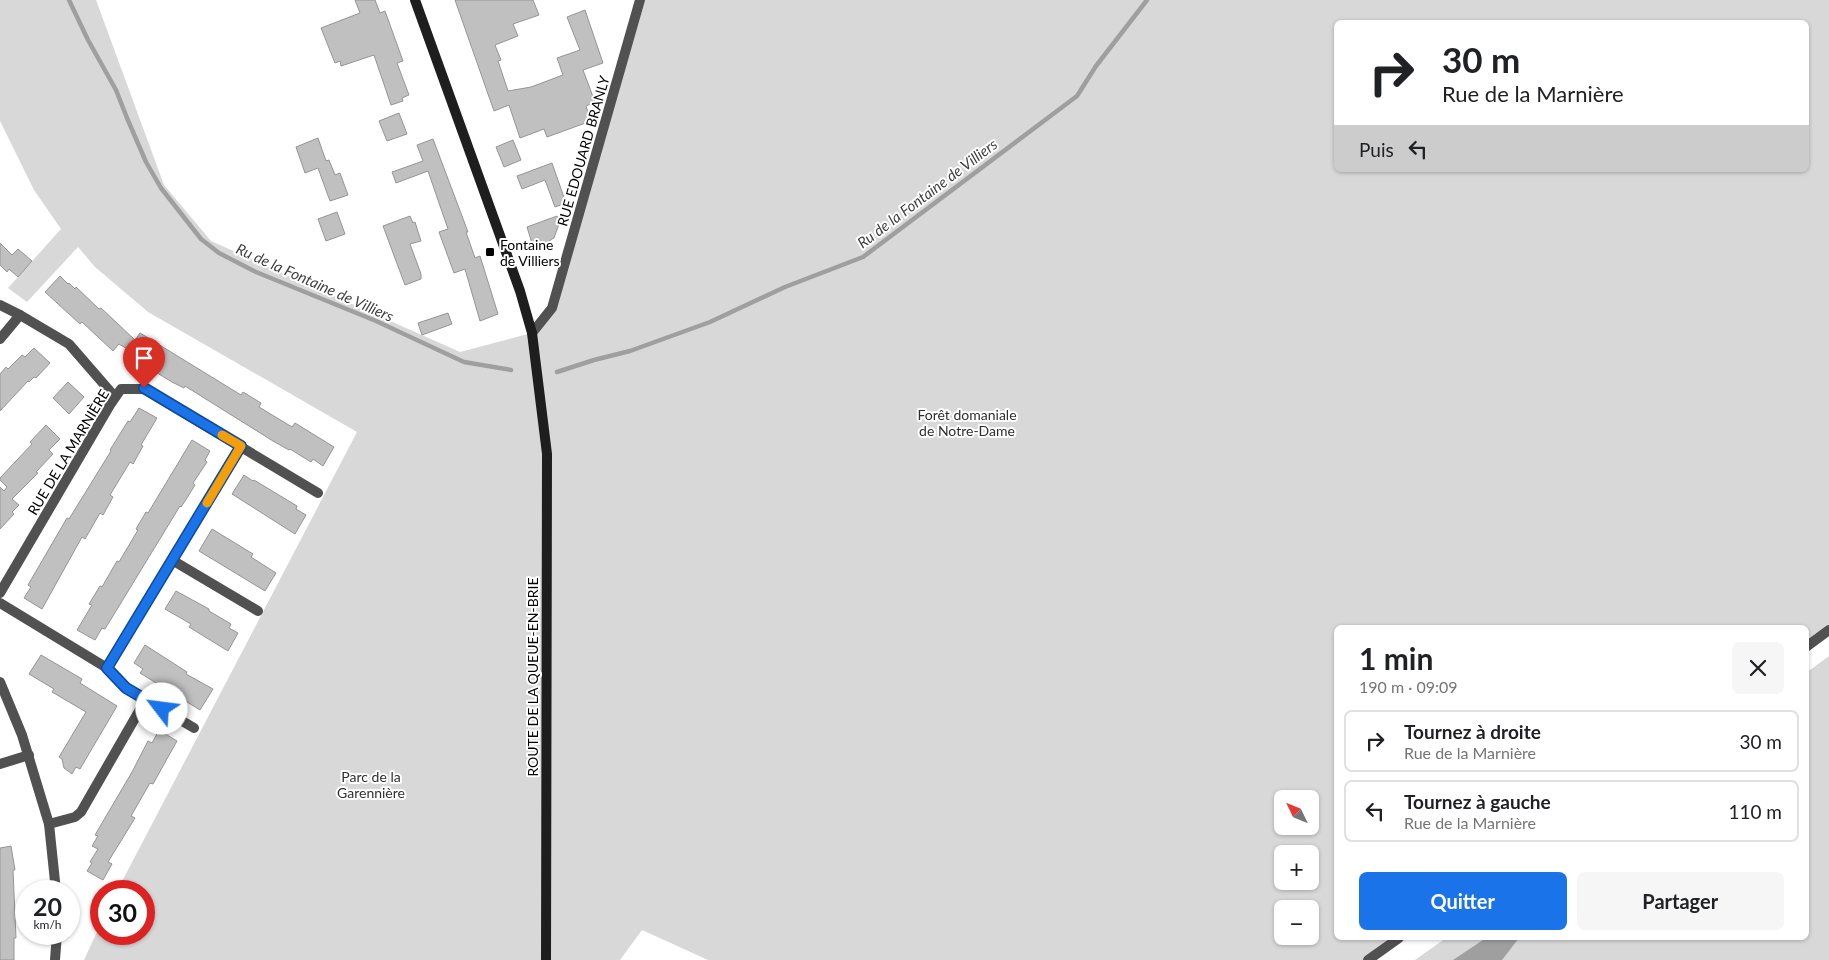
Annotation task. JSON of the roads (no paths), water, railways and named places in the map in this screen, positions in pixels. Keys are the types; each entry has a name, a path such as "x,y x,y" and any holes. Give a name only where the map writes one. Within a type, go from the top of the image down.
{"main road":[{"name":"ROUTE DE LA QUEUE-EN-BRIE","path":"415,0 520,291 532,333 546,454 546,960"}],"street":[{"name":"RUE EDOUARD BRANLY","path":"532,333 552,308 640,0"},
{"path":"0,305 69,344 115,397"},
{"path":"0,339 20,315"},
{"name":"RUE DE LA MARNIÈRE","path":"0,593 121,389 144,388 318,493"},
{"path":"107,668 241,446"},
{"path":"172,560 258,611"},
{"path":"0,603 107,668 126,688 194,728"},
{"path":"1809,645 1829,630"},
{"path":"0,682 29,756 48,824 55,880"},
{"path":"48,824 75,817 81,812 146,700"},
{"path":"0,764 29,756"},
{"path":"1368,960 1396,940"},
{"path":"55,960 56,945"}],"waterway":[{"name":"Ru de la Fontaine de Villiers","path":"69,0 88,40 116,90 146,162 161,188 201,239 219,253 256,272 376,321 464,362 511,370"},
{"name":"Ru de la Fontaine de Villiers","path":"557,372 630,351 710,322 785,287 863,257 1077,96 1096,66 1147,0"}],"place":[{"name":"Fontaine de Villiers","path":"490,252"}],"park label":[{"name":"Forêt domaniale de Notre-Dame","path":"967,422"},
{"name":"Parc de la Garennière","path":"371,784"}]}
